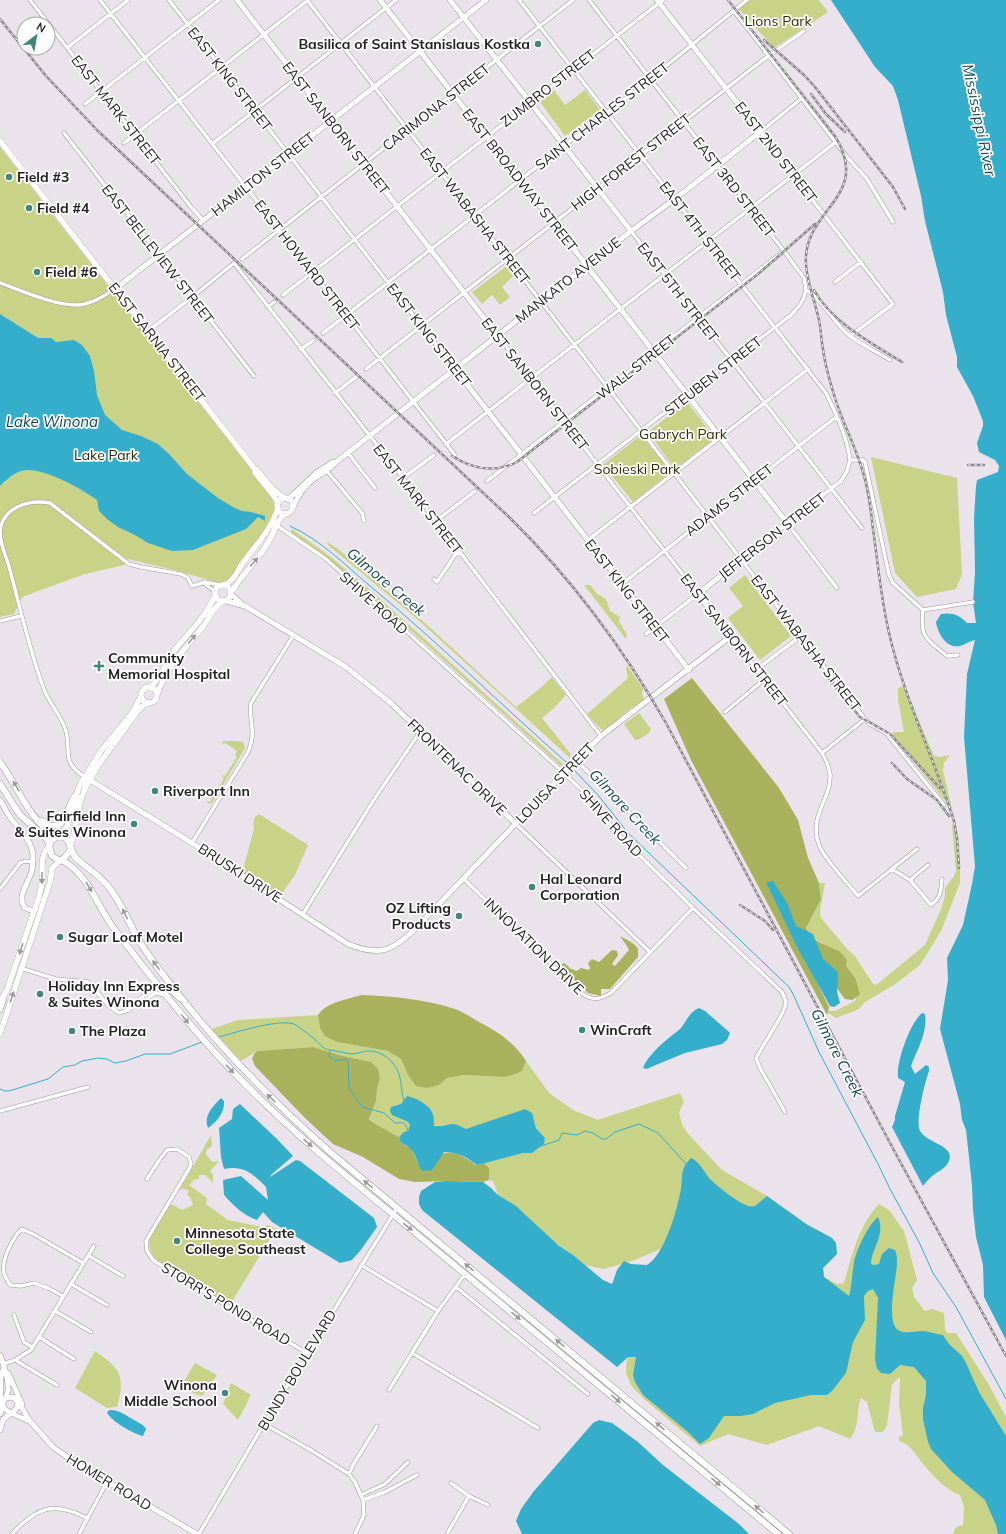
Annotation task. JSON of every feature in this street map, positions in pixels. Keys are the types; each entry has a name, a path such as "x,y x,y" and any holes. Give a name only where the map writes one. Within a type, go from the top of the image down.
{"highway":[{"path":"1,764 39,823 58,837 66,840 74,857 95,873 112,892 144,948 189,1008 220,1044 271,1098 302,1127 397,1208 790,1534"},
{"path":"0,784 20,815 44,836 49,845 52,856 72,866 82,876 112,927 194,1030 281,1119 392,1214 778,1534"},
{"path":"28,807 46,824 57,826 65,819 71,803 76,795"},
{"path":"49,845 52,840 58,837"},
{"path":"61,860 71,848"}],"main road":[{"name":"EAST SARNIA STREET","path":"0,141 254,468 272,488 286,498"},
{"name":"EAST SARNIA STREET","path":"254,468 261,481 274,496 278,506"},
{"name":"MANKATO AVENUE","path":"71,848 74,837 76,816 87,779 101,751 132,713 144,689 150,688 158,680 175,650 206,612 215,594 216,588 232,581 243,563 260,542 273,520 280,500 286,498"},
{"path":"286,498 292,502 293,507"},
{"path":"278,506 281,512 285,514"},
{"name":"MANKATO AVENUE","path":"58,837 67,827 76,795 87,779 138,710 147,703 154,702 163,679 171,665 204,626 216,607 225,601 241,577 264,549 279,519 285,514 291,512 293,507"},
{"path":"222,585 229,588 231,593"},
{"path":"215,594 218,600 225,601"},
{"path":"150,688 155,690 157,695"},
{"path":"141,696 147,703"},
{"path":"0,1002 7,990 42,885 42,861 49,845"},
{"path":"0,1034 50,882 52,868 61,860"}],"street":[{"path":"31,2 37,0"},
{"name":"EAST HOWARD STREET","path":"100,0 455,455"},
{"path":"67,48 128,0"},
{"name":"EAST KING STREET","path":"169,0 689,670"},
{"path":"85,104 218,0"},
{"name":"EAST SANBORN STREET","path":"237,0 822,754 828,765 830,775 817,817 816,829 818,844 825,855 858,896 917,849"},
{"path":"124,143 307,0"},
{"name":"EAST WABASHA STREET","path":"307,0 865,719 870,724 886,733 944,804"},
{"name":"EAST BROADWAY STREET","path":"380,0 837,588"},
{"path":"212,144 396,0"},
{"name":"EAST 5TH STREET","path":"450,0 862,528"},
{"name":"HAMILTON STREET","path":"115,289 486,0"},
{"name":"EAST 4TH STREET","path":"519,0 826,393 848,445 850,460"},
{"name":"CARIMONA STREET","path":"242,259 278,229 573,0"},
{"name":"EAST 3RD STREET","path":"588,0 784,251 804,278 806,290 814,294 829,314 850,336 890,360"},
{"name":"SAINT CHARLES STREET","path":"323,333 650,80 747,0"},
{"name":"ZUMBRO STREET","path":"283,295 660,1"},
{"name":"EAST 2ND STREET","path":"660,1 693,46 794,174 893,304 850,336"},
{"name":"EAST MARK STREET","path":"31,2 136,134 191,207 203,220"},
{"path":"734,11 847,157 867,179 893,222"},
{"name":"HIGH FOREST STREET","path":"366,369 726,88 804,31"},
{"name":"MANKATO AVENUE","path":"293,507 299,495 307,485 630,231 675,199 802,98"},
{"name":"EAST BELLEVIEW STREET","path":"64,133 254,376"},
{"path":"446,444 836,142"},
{"name":"WALL STREET","path":"487,481 784,251"},
{"path":"835,282 860,262"},
{"name":"EAST MARK STREET","path":"192,298 234,263 403,478 601,736"},
{"path":"0,283 55,302 78,305 89,303 115,289"},
{"name":"STEUBEN STREET","path":"534,513 775,328 801,305 806,290"},
{"path":"148,331 192,298"},
{"path":"268,306 274,302"},
{"path":"301,349 314,340"},
{"path":"588,540 632,508 808,370"},
{"path":"335,393 356,377"},
{"name":"ADAMS STREET","path":"622,584 836,418"},
{"path":"348,453 376,488"},
{"path":"403,478 434,455"},
{"path":"850,460 863,460 864,462 889,575 893,583 923,610"},
{"name":"JEFFERSON STREET","path":"646,634 832,489 841,481 847,471 850,460"},
{"name":"MANKATO AVENUE","path":"286,498 294,494 317,472 336,462"},
{"path":"326,470 362,513 364,521"},
{"path":"436,521 475,491"},
{"path":"87,779 71,766 68,759 65,729 48,698 21,616 7,562 1,548 0,531 4,520 12,509 40,501 50,503 129,564 181,574 188,578 192,586 203,582 222,585"},
{"name":"SHIVE ROAD","path":"276,525 326,559 564,773 592,800 614,830 693,908 782,992 786,1001 785,1007 781,1016 760,1048 756,1058 760,1068 785,1112"},
{"path":"434,580 437,582 455,555 459,552"},
{"path":"203,582 215,594"},
{"name":"FRONTENAC DRIVE","path":"231,593 245,606 346,667 392,704 650,952"},
{"name":"FRONTENAC DRIVE","path":"225,601 245,606"},
{"path":"923,610 973,602"},
{"path":"923,610 922,628 924,636 947,656 958,655"},
{"path":"0,621 21,616"},
{"path":"192,843 248,752 251,744 252,730 249,712 251,703 293,636"},
{"name":"LOUISA STREET","path":"394,947 405,940 576,760 601,736 689,670 731,636"},
{"path":"757,669 801,636"},
{"path":"725,712 765,679"},
{"path":"822,754 865,719"},
{"path":"303,914 372,804 420,732"},
{"path":"576,760 686,868"},
{"name":"BRUSKI DRIVE","path":"87,779 192,843 348,944 362,949 383,950 394,947"},
{"path":"0,800 31,845 33,862 32,870 22,900 25,908 33,911"},
{"path":"0,890 20,863 25,861 33,862"},
{"path":"910,880 928,865"},
{"path":"892,869 910,880 931,905 937,900 941,891 942,879"},
{"name":"INNOVATION DRIVE","path":"464,879 580,992 592,999 598,999 611,993 693,908"},
{"path":"15,966 55,979 88,982 109,1006 119,1013 125,1012 155,993 161,993 166,996"},
{"path":"136,1005 142,997 161,986 168,989 189,1008"},
{"path":"0,1010 7,990"},
{"path":"0,1111 88,1087"},
{"name":"STORR'S POND ROAD","path":"147,1179 162,1155 167,1150 177,1149 189,1156 191,1164 190,1167 146,1240 147,1251 153,1260 307,1353"},
{"name":"BUNDY BOULEVARD","path":"198,1534 307,1353 397,1208"},
{"path":"64,1296 34,1283 21,1286 10,1285 4,1272 6,1254 15,1235 22,1229 84,1263"},
{"path":"0,1414 1,1378 3,1365 15,1360 31,1350 94,1246"},
{"path":"89,1256 123,1276"},
{"path":"361,1265 438,1311"},
{"path":"389,1390 438,1311 465,1274"},
{"path":"72,1284 107,1305"},
{"path":"456,1286 588,1394"},
{"path":"55,1311 91,1332"},
{"path":"14,1315 24,1342 32,1348"},
{"path":"39,1338 74,1358"},
{"path":"412,1353 538,1428"},
{"name":"HOMER ROAD","path":"0,1355 8,1388 6,1398 1,1406 5,1410 30,1421"},
{"path":"15,1360 57,1386"},
{"name":"HOMER ROAD","path":"3,1365 30,1421"},
{"name":"HOMER ROAD","path":"9,1376 17,1400 30,1421 53,1447 107,1482 198,1534"},
{"path":"0,1430 3,1420 18,1407 17,1400 11,1397 6,1398"},
{"path":"264,1424 309,1449 349,1474 355,1482 363,1500 364,1515 355,1534"},
{"path":"349,1474 377,1426"},
{"path":"361,1495 385,1484 408,1462"},
{"path":"363,1500 385,1492 418,1475"},
{"path":"78,1534 107,1482"},
{"path":"451,1483 469,1496 488,1505"},
{"path":"447,1534 469,1496"},
{"path":"12,1534 36,1513 48,1508 72,1511 87,1518"}],"green space":[{"name":"Lions Park","path":"747,0 819,0 828,12 774,48 738,8"},
{"path":"554,90 565,105 585,90 600,110 565,136 540,102"},
{"name":"Lake Park","path":"0,147 271,496 275,508 269,523 263,534 228,581 220,583 128,559 124,565 85,574 22,597 14,614 0,617"},
{"path":"507,266 514,275 502,287 510,297 500,305 492,295 482,304 472,292"},
{"name":"Gabrych Park","path":"687,402 715,438 675,469 648,432"},
{"name":"Sobieski Park","path":"641,435 671,472 633,502 603,465"},
{"path":"871,457 957,478 962,574 956,589 917,597 895,573"},
{"path":"292,529 331,557 378,597 564,765 561,766 416,635 327,559 291,532"},
{"path":"327,542 338,549 424,622 516,707 552,677 566,695 542,718 570,753 570,758 415,617 328,545"},
{"path":"745,575 791,636 760,660 728,618 743,606 729,588"},
{"path":"584,585 590,585 597,594 606,599 610,611 620,617 619,621 627,635 626,639"},
{"path":"627,665 643,689 642,694 644,700 632,707 606,729 602,730 587,714 628,678 626,669"},
{"path":"692,678 779,788 798,820 808,858 819,883 821,899 806,928 812,937 837,950 845,957 847,960 846,966 856,979 860,995 852,1000 845,999 788,924 829,1007 827,1015 691,760 664,699"},
{"path":"904,686 934,756 940,757 950,755 944,763 943,770 952,809 893,736 893,732 904,732 898,700 898,688"},
{"path":"639,713 651,729 649,733 638,740 635,740 624,724"},
{"path":"223,741 243,742 245,748 213,802 209,804 206,801 210,802 224,778 222,776 225,776 237,757 235,755 237,751 225,743 222,745"},
{"path":"259,814 308,845 295,875 280,896 244,874 244,866 254,829 253,823 255,817"},
{"path":"952,825 956,828 960,863 960,883 941,931 920,965 894,985 865,1002 859,1009 836,1018 827,1013 828,1011 835,1011 855,1001 856,997 860,996 856,979 836,949 819,942 806,928 821,898 819,883 825,883 820,911 821,918 848,950 855,956 873,984 876,985 925,945 941,909 945,896 945,888 956,871"},
{"path":"620,936 636,946 638,949 638,957 610,989 601,989 601,996 588,993 560,966 564,963 569,968 577,971 581,968 589,970 590,968 588,963 592,959 599,962 612,950 617,951 618,955 612,964 615,966 629,950"},
{"path":"361,995 420,1000 455,1009 492,1029 511,1043 526,1061 522,1071 505,1077 464,1075 447,1078 439,1085 427,1088 416,1086 408,1075 401,1059 388,1051 337,1042 325,1036 320,1028 318,1015 326,1007"},
{"path":"318,1015 320,1028 337,1042 388,1051 401,1059 408,1075 439,1085 447,1078 464,1075 505,1077 516,1074 522,1071 526,1061 549,1093 573,1110 598,1120 680,1093 684,1102 679,1112 682,1125 690,1136 722,1170 767,1196 808,1225 832,1238 836,1243 837,1254 823,1268 824,1277 837,1284 844,1283 857,1241 872,1212 879,1204 890,1211 904,1231 917,1280 912,1288 914,1297 925,1311 932,1309 944,1313 945,1330 948,1333 956,1333 989,1385 1006,1417 1006,1534 953,1534 956,1528 963,1525 964,1507 960,1495 950,1490 940,1482 907,1445 899,1441 899,1437 903,1435 899,1403 900,1377 892,1384 887,1425 883,1432 875,1432 867,1402 861,1398 857,1425 850,1439 819,1426 767,1445 728,1434 700,1446 644,1399 631,1385 626,1373 627,1353 667,1246 635,1260 604,1269 584,1265 498,1195 493,1181 489,1180 489,1168 484,1163 523,1153 532,1153 544,1144 545,1138 535,1125 532,1115 525,1109 466,1130 454,1125 434,1126 432,1113 424,1103 407,1096 401,1104 391,1107 398,1118 408,1122 410,1125 408,1131 399,1137 377,1125 369,1118 376,1101 380,1078 371,1062 339,1055 313,1047 257,1051 241,1061 212,1029 238,1020"},
{"path":"313,1047 339,1055 371,1062 378,1069 380,1078 376,1101 369,1119 399,1137 401,1143 411,1148 419,1165 436,1156 454,1153 476,1165 484,1163 489,1168 489,1180 483,1182 415,1182 399,1179 363,1157 333,1144 305,1118 255,1066 252,1059 257,1051"},
{"path":"211,1135 212,1146 207,1150 206,1154 212,1162 219,1161 210,1171 213,1175 213,1183 205,1175 199,1175 199,1179 194,1180 189,1185 207,1198 206,1204 228,1220 262,1227 268,1225 276,1229 230,1305 158,1261 151,1253 149,1244 150,1237 169,1205 173,1205 182,1210 193,1205 190,1197 187,1195 189,1191 182,1188 181,1190 180,1189"},
{"path":"95,1351 110,1363 119,1374 121,1388 117,1407 107,1408 75,1388"},
{"path":"195,1363 217,1375 202,1396 180,1388"},
{"path":"231,1383 251,1395 238,1420 223,1404"}],"water":[{"name":"Mississippi River","path":"831,0 1006,0 1006,1340 984,1297 983,1265 976,1237 966,1130 962,1120 960,1104 940,1029 948,980 947,958 963,925 975,866 964,737 967,674 975,640 958,646 948,644 941,637 936,622 941,614 949,613 959,616 967,623 976,623 973,602 975,572 974,518 976,486 977,480 998,472 999,466 995,460 979,452 977,443 983,426 983,421 973,396 957,367 957,357 946,315 943,292 925,221 921,196 898,100 893,86 875,67"},
{"name":"Lake Winona","path":"0,314 38,338 51,338 56,342 74,340 82,345 90,356 94,371 97,395 105,415 122,430 141,436 158,444 187,474 218,498 242,511 265,516 265,521 258,517 246,529 193,550 172,551 148,543 118,527 99,511 97,500 73,485 53,476 26,470 18,472 0,486"},
{"path":"773,881 787,903 796,926 813,934 823,959 837,971 837,992 840,1003 834,1007 830,1006 797,947 766,882"},
{"path":"699,1008 705,1011 730,1033 727,1040 722,1044 685,1053 647,1069 643,1068 655,1051 680,1029 691,1014"},
{"path":"922,1013 925,1014 925,1027 911,1066 915,1074 926,1065 929,1067 921,1101 919,1126 920,1131 924,1135 945,1148 950,1156 948,1164 931,1177 923,1186 892,1127 905,1082 898,1078 899,1062 913,1025"},
{"path":"407,1096 414,1098 428,1106 433,1115 434,1126 456,1124 466,1129 525,1109 532,1113 536,1128 545,1138 544,1144 532,1153 523,1153 477,1165 462,1156 444,1152 432,1170 422,1171 410,1148 401,1143 399,1137 404,1132 408,1131 410,1125 408,1122 392,1115 390,1111 391,1107 401,1104"},
{"path":"221,1098 224,1101 222,1113 208,1128 208,1115"},
{"path":"240,1104 293,1156 270,1177 296,1160 300,1161 374,1218 377,1227 352,1260 340,1263 272,1222 263,1212 257,1220 247,1216 224,1195 223,1180 241,1176 268,1200 266,1187 257,1178 248,1172 237,1168 224,1169 221,1157 219,1128 232,1119 233,1109"},
{"path":"691,1158 713,1182 738,1201 748,1206 755,1206 767,1196 806,1224 832,1238 836,1243 837,1254 823,1268 824,1277 849,1296 854,1262 858,1251 867,1231 878,1217 880,1230 871,1264 879,1264 882,1254 889,1248 895,1250 897,1255 897,1263 892,1311 895,1327 903,1332 925,1331 943,1335 949,1344 962,1356 979,1392 1006,1436 1006,1534 998,1534 996,1525 985,1500 952,1472 931,1449 923,1419 926,1381 914,1367 900,1365 890,1374 881,1373 877,1369 875,1359 878,1298 873,1289 868,1291 864,1296 865,1320 853,1342 846,1373 832,1391 827,1395 811,1395 775,1403 753,1414 724,1416 709,1438 700,1444 688,1432 643,1395 635,1382 633,1375 636,1357 628,1357 617,1367 422,1210 419,1204 421,1191 435,1182 483,1182 498,1195 516,1206 558,1245 573,1255 603,1280 612,1284 617,1270 624,1261 631,1264 647,1265 665,1242 677,1208 684,1169 687,1162"},
{"path":"110,1410 120,1412 143,1425 146,1429 143,1436 128,1430 117,1423 109,1416 107,1412"},
{"path":"599,1420 612,1423 638,1442 663,1465 739,1524 749,1534 522,1534 516,1521 521,1509 534,1491 593,1423"}],"waterway":[{"name":"Gilmore Creek","path":"290,526 312,538 342,561 420,629 566,762"},
{"name":"Gilmore Creek","path":"574,770 598,795 628,833 789,987 819,1052 919,1242 933,1273 956,1307 1006,1399"},
{"path":"219,1037 258,1026 290,1023 296,1025 327,1049 351,1054 366,1051 377,1052 390,1060 397,1069 400,1077 404,1101"},
{"path":"0,1089 9,1091 48,1079 63,1067 75,1065 82,1061 98,1058 107,1059 115,1063 126,1061 145,1054 170,1054 202,1042"},
{"path":"330,1051 329,1056 336,1061 344,1059 348,1061 349,1088 360,1104 363,1107 384,1113 395,1123 403,1123 406,1125 408,1131"},
{"path":"541,1146 559,1140 562,1133 577,1135 585,1131 593,1133 602,1139 606,1139 615,1132 639,1124 658,1133 686,1164"}],"railway":[{"path":"728,0 835,136 844,157 846,174 841,189 814,230 808,245 806,264 809,285 819,320 826,367 838,408 854,446 867,489 886,620 895,657 954,821 959,868"},
{"path":"0,19 46,76 98,131 511,519 534,542 596,616 650,695 666,723 897,1156 1006,1356"},
{"path":"764,40 804,75 815,87 893,187 905,209"},
{"path":"811,94 826,114 845,132"},
{"path":"452,456 468,464 484,468 500,468 517,462 758,274 815,224"},
{"path":"814,290 821,302 842,322 866,340 902,362"},
{"path":"968,465 984,465"},
{"path":"823,672 860,717 890,734 940,788"},
{"path":"892,763 907,779 937,800 949,816"},
{"path":"740,905 765,921 773,930"}],"place":[{"name":"Basilica of Saint Stanislaus Kostka","path":"538,44"},
{"name":"Field #3","path":"9,177"},
{"name":"Field #4","path":"29,208"},
{"name":"Field #6","path":"37,272"},
{"name":"Community Memorial Hospital","path":"99,666"},
{"name":"Riverport Inn","path":"155,791"},
{"name":"Fairfield Inn & Suites Winona","path":"134,824"},
{"name":"Hal Leonard Corporation","path":"532,887"},
{"name":"OZ Lifting Products","path":"459,916"},
{"name":"Sugar Loaf Motel","path":"60,937"},
{"name":"Holiday Inn Express & Suites Winona","path":"40,994"},
{"name":"WinCraft","path":"582,1030"},
{"name":"The Plaza","path":"72,1031"},
{"name":"Minnesota State College Southeast","path":"177,1241"},
{"name":"Winona Middle School","path":"225,1393"}]}
